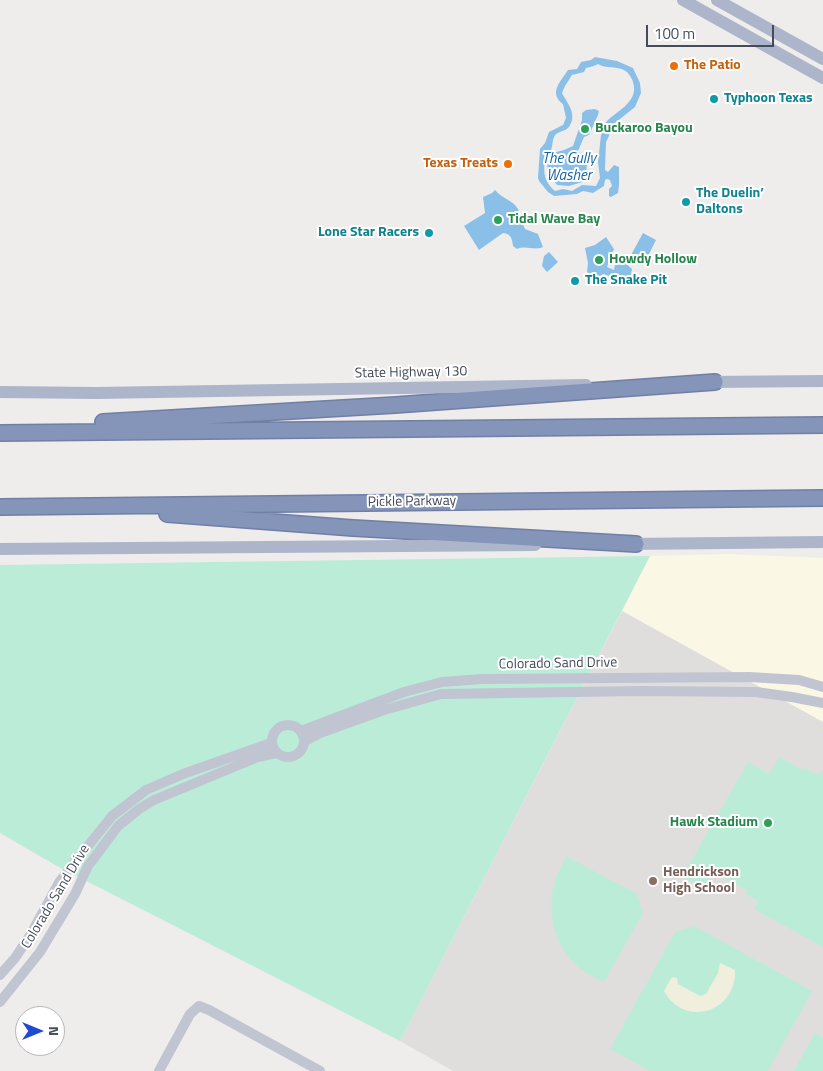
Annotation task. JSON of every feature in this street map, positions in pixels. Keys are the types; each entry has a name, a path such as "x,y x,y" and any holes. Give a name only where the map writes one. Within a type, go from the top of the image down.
{"highway":[{"path":"0,428 366,407 715,382"},
{"path":"0,433 823,425"},
{"name":"Pickle Parkway","path":"0,507 823,498"},
{"path":"33,507 636,544"}],"main road":[{"path":"717,0 823,59"},
{"path":"686,2 823,78"},
{"name":"State Highway 130","path":"0,392 135,392 823,381"},
{"path":"0,549 823,542"}],"street":[{"name":"Colorado Sand Drive","path":"302,736 404,692 442,682 482,679 749,677 799,680 823,687"},
{"path":"734,692 749,677"},
{"name":"Colorado Sand Drive","path":"302,736 320,733 384,710 442,694 640,691 734,692 765,693 823,703"},
{"path":"292,725 302,736 300,752 291,757 280,756 276,753 271,743 274,732 282,726 292,725"},
{"name":"Colorado Sand Drive","path":"0,1002 40,952 75,894 88,866 146,790 183,774 271,743"},
{"name":"Colorado Sand Drive","path":"0,975 15,958 31,934 60,881 112,816 136,804 154,800 258,757 276,753"},
{"path":"159,1071 190,1014 199,1006 320,1071"}],"shaded area":[{"path":"728,554 823,558 823,722 622,611 650,556"},
{"name":"Hendrickson High School","path":"622,611 823,722 823,1071 453,1071 400,1041"}],"green space":[{"path":"650,556 400,1041 57,866 0,833 0,565"},
{"name":"Hawk Stadium","path":"779,757 802,770 803,768 819,775 823,770 823,947 754,909 758,901 746,894 747,890 712,872 703,888 682,877 748,762 769,774"},
{"path":"566,856 637,894 643,913 604,982 586,972 573,961 566,954 557,936 551,906 557,876"},
{"path":"694,926 812,991 768,1071 650,1071 610,1049 675,932"},
{"path":"815,1033 823,1037 823,1071 794,1071"}],"sand":[{"path":"720,963 735,970 733,985 728,997 719,1005 708,1010 696,1012 684,1009 673,1002 664,991 672,977 677,978 678,984 700,996 706,994 718,973"}],"water":[{"path":"595,57 617,61 633,68 640,83 641,93 635,107 610,127 606,142 605,170 608,172 614,165 619,167 618,193 611,197 609,196 609,189 612,186 610,180 607,179 604,186 593,193 583,191 577,194 554,196 548,192 538,178 540,149 545,143 549,132 563,125 566,118 563,104 556,96 559,83 568,70 577,69 581,62","holes":["598,64 620,68 627,72 633,82 633,96 604,125 598,162 600,178 596,186 582,185 572,191 563,189 555,191 547,182 544,173 546,152 551,150 555,135 568,128 572,118 571,109 562,93 572,75 584,72 586,68"]},
{"name":"The Gully Washer","path":"595,109 599,111 598,115 589,135 584,137 578,151 587,161 586,181 569,186 557,185 547,166 549,154 573,146 582,120 582,113 586,110"},
{"name":"Tidal Wave Bay","path":"495,190 516,206 525,229 538,234 543,247 517,249 513,246 509,235 503,233 479,250 464,226 485,213 483,197"},
{"path":"643,233 656,240 648,256 642,252 635,258 631,255"},
{"name":"Howdy Hollow","path":"606,237 614,249 607,267 614,270 615,264 622,260 632,269 630,279 624,277 623,282 618,285 612,285 609,276 603,274 598,278 587,272 588,263 585,248 595,245"},
{"path":"549,252 558,262 547,272 542,266 544,256"}],"place":[{"name":"The Patio","path":"674,66"},
{"name":"Typhoon Texas","path":"714,99"},
{"name":"Buckaroo Bayou","path":"585,129"},
{"name":"Texas Treats","path":"508,164"},
{"name":"The Duelin’ Daltons","path":"686,202"},
{"name":"Tidal Wave Bay","path":"498,220"},
{"name":"Lone Star Racers","path":"429,233"},
{"name":"Howdy Hollow","path":"599,260"},
{"name":"The Snake Pit","path":"575,281"},
{"name":"Hawk Stadium","path":"768,823"},
{"name":"Hendrickson High School","path":"653,881"}]}
